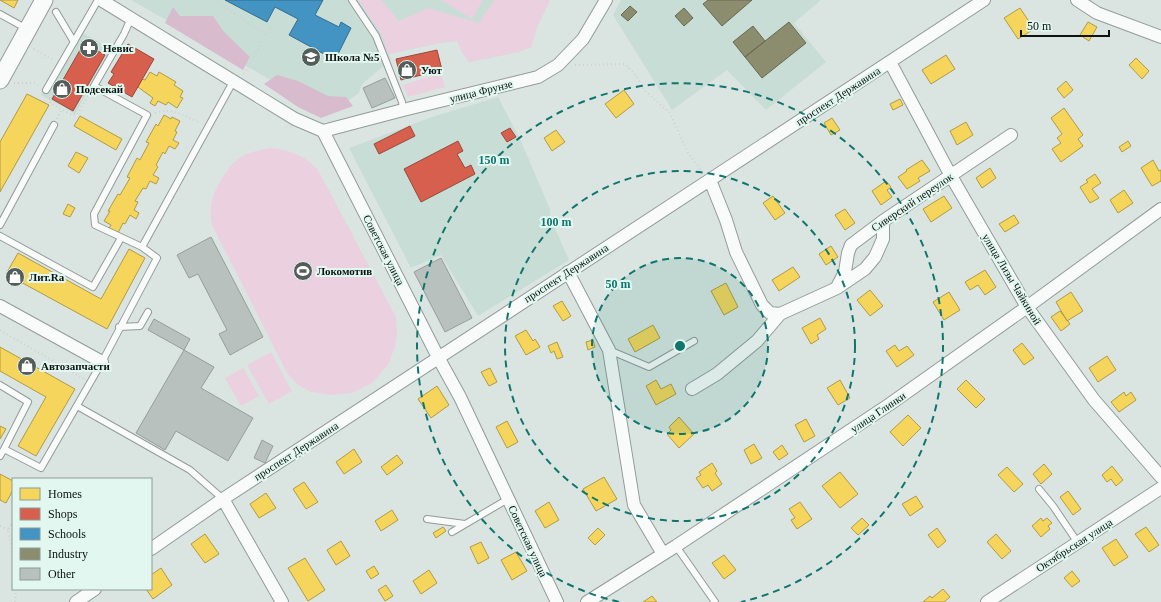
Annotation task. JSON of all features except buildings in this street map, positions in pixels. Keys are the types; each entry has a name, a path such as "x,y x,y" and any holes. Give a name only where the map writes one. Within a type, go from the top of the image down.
{"main road":[{"path":"7,82 28,30 50,6"}],"street":[{"path":"100,0 114,3 131,18 239,77 295,119 323,131"},
{"name":"улица Фрунзе","path":"323,131 538,77 558,65 583,39 606,0"},
{"path":"1076,0 1097,13 1161,37"},
{"name":"проспект Державина","path":"152,548 223,499 890,62 979,1"},
{"name":"улица Лизы Чайкиной","path":"890,62 951,176 1027,307 1094,400 1161,477"},
{"name":"Советская улица","path":"323,131 438,359 460,397 557,602"},
{"name":"Сиверский переулок","path":"837,288 845,272 851,245 883,221 1011,135"},
{"path":"710,180 726,220 736,252 762,305 770,314 780,314 837,288 865,270 875,257 883,239 883,221"},
{"name":"улица Глинки","path":"587,602 676,546 890,404 1027,307 1161,209"},
{"path":"568,272 609,350 634,505 663,554"},
{"path":"0,306 102,362"},
{"path":"692,389 717,374 757,341 780,314"},
{"name":"Октябрьская улица","path":"987,602 1161,488"},
{"path":"223,499 282,602"},
{"path":"76,602 94,590"}],"lane":[{"path":"46,90 100,0"},
{"path":"352,0 376,36 402,102 403,110"},
{"path":"50,6 74,42"},
{"path":"0,14 28,30"},
{"path":"4,449 41,468 102,362 119,327 157,258 142,247 95,225 94,214 147,115 94,86 124,34 131,18"},
{"path":"142,247 208,128 239,77"},
{"path":"0,225 54,125"},
{"path":"0,236 94,287 121,238"},
{"path":"119,327 140,326 148,312"},
{"path":"609,350 648,367 694,341"},
{"path":"0,385 28,402 0,456"},
{"path":"77,406 190,470 223,499"},
{"path":"1039,489 1053,506 1078,543"},
{"path":"452,532 508,499"},
{"path":"427,519 465,524"},
{"path":"676,546 715,602"}],"path":[{"path":"214,0 266,35"},
{"path":"239,77 270,27"},
{"path":"34,49 61,65"},
{"path":"558,65 625,64 637,77 645,91 670,113 688,153 710,180"},
{"path":"7,82 34,83 46,90 50,102 70,114 77,114 94,86"},
{"path":"147,115 164,110 180,113 208,128"},
{"path":"0,330 90,383"},
{"path":"12,523 8,530 12,548"},
{"path":"0,526 8,530"},
{"path":"15,602 16,590"}],"shaded area":[{"name":"Школа №5","path":"131,0 550,0 537,27 531,47 518,52 469,62 461,51 457,41 439,43 389,54 391,60 362,84 359,93 330,114"},
{"path":"358,0 381,0 399,21 428,8 479,23 494,0 550,0 537,27 531,47 518,52 469,62 461,51 457,41 439,43 388,54 381,33"},
{"path":"441,0 483,0 472,19"},
{"path":"621,0 821,0 794,23 826,62 766,110 727,70 672,110 613,15"},
{"path":"173,7 180,16 213,16 224,32 250,57 243,70 165,23"},
{"path":"78,30 111,49 75,114 41,95"},
{"path":"441,73 445,87 408,97 403,85"},
{"path":"277,75 298,81 328,96 346,97 353,106 321,118 298,107 264,84"},
{"path":"498,97 520,139 550,209 550,217 569,260 478,316 441,255 411,268 349,148 435,116"},
{"name":"Локомотив","path":"271,148 297,154 318,170 396,317 397,333 395,347 388,365 372,383 352,393 332,395 311,392 298,385 287,373 212,225 212,200 217,187 229,168 238,159 246,155"},
{"path":"271,352 292,391 269,404 247,365"},
{"path":"243,368 259,396 241,406 225,378"}],"place":[{"name":"Невис","path":"89,48"},
{"name":"Школа №5","path":"311,57"},
{"name":"Уют","path":"407,70"},
{"name":"Подсекай","path":"62,89"},
{"name":"Локомотив","path":"303,271"},
{"name":"Лит.Ra","path":"15,277"},
{"name":"Автозапчасти","path":"27,366"}]}
